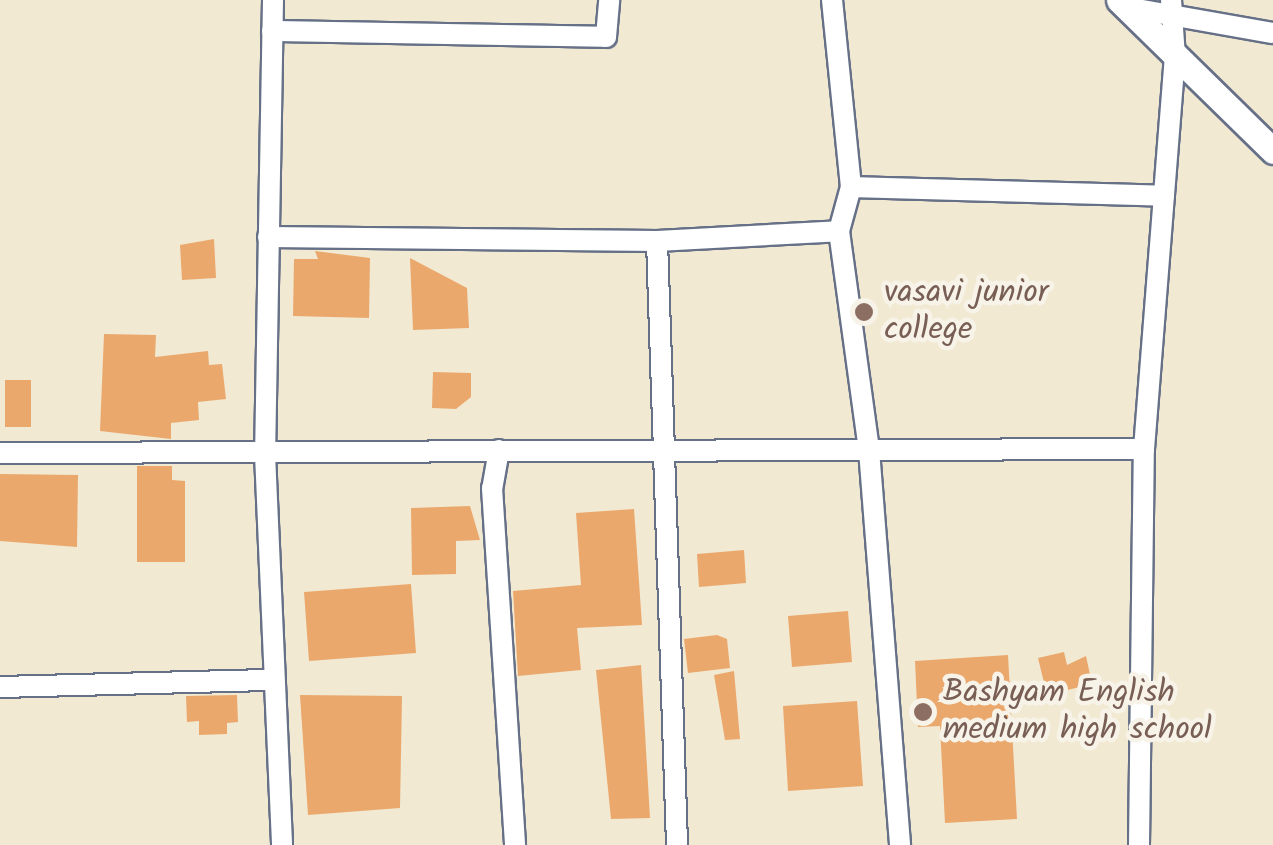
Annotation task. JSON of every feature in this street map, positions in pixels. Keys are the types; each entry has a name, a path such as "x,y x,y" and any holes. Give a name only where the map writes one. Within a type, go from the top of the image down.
{"street":[{"path":"273,0 266,454 271,680 282,845"},
{"path":"272,31 606,37 609,0"},
{"path":"832,0 851,187 839,232 868,450 900,845"},
{"path":"1122,3 1171,8 1273,32"},
{"path":"1122,3 1273,151"},
{"path":"1138,845 1144,449 1175,57 1171,8"},
{"path":"851,187 1164,196"},
{"path":"268,237 657,241 839,232"},
{"path":"657,241 659,451 677,845"},
{"path":"0,453 1144,449"},
{"path":"499,450 492,488 514,845"},
{"path":"0,686 271,680"}],"building":[{"path":"214,239 216,278 182,280 180,245"},
{"path":"315,251 370,258 369,318 293,316 294,259 318,259"},
{"path":"410,258 467,288 469,328 413,330"},
{"path":"104,334 156,335 155,357 208,351 209,365 222,364 226,399 198,402 199,420 171,423 171,439 100,431"},
{"path":"433,372 471,373 471,397 456,409 432,408"},
{"path":"5,380 31,380 31,427 5,427"},
{"path":"137,466 172,466 172,480 185,481 185,562 137,562"},
{"path":"0,474 78,475 77,547 0,541"},
{"path":"470,506 480,540 456,541 456,574 412,575 411,508"},
{"path":"634,509 642,625 577,628 581,670 518,676 513,591 581,585 576,513"},
{"path":"744,550 746,583 699,587 697,554"},
{"path":"411,584 416,653 309,661 304,592"},
{"path":"848,611 852,662 792,667 788,616"},
{"path":"717,635 727,639 730,668 688,673 684,639"},
{"path":"1064,652 1067,665 1086,656 1092,684 1047,695 1038,658"},
{"path":"1008,655 1017,819 945,823 940,726 918,727 915,661"},
{"path":"641,665 650,818 611,819 596,670"},
{"path":"734,671 740,739 725,740 714,675"},
{"path":"237,695 238,722 227,723 227,734 199,735 199,721 187,722 186,696"},
{"path":"300,695 402,696 400,808 308,815"},
{"path":"857,701 863,786 788,791 783,706"}],"place":[{"name":"vasavi junior college","path":"864,312"},
{"name":"Bashyam English medium high school","path":"923,712"}]}
